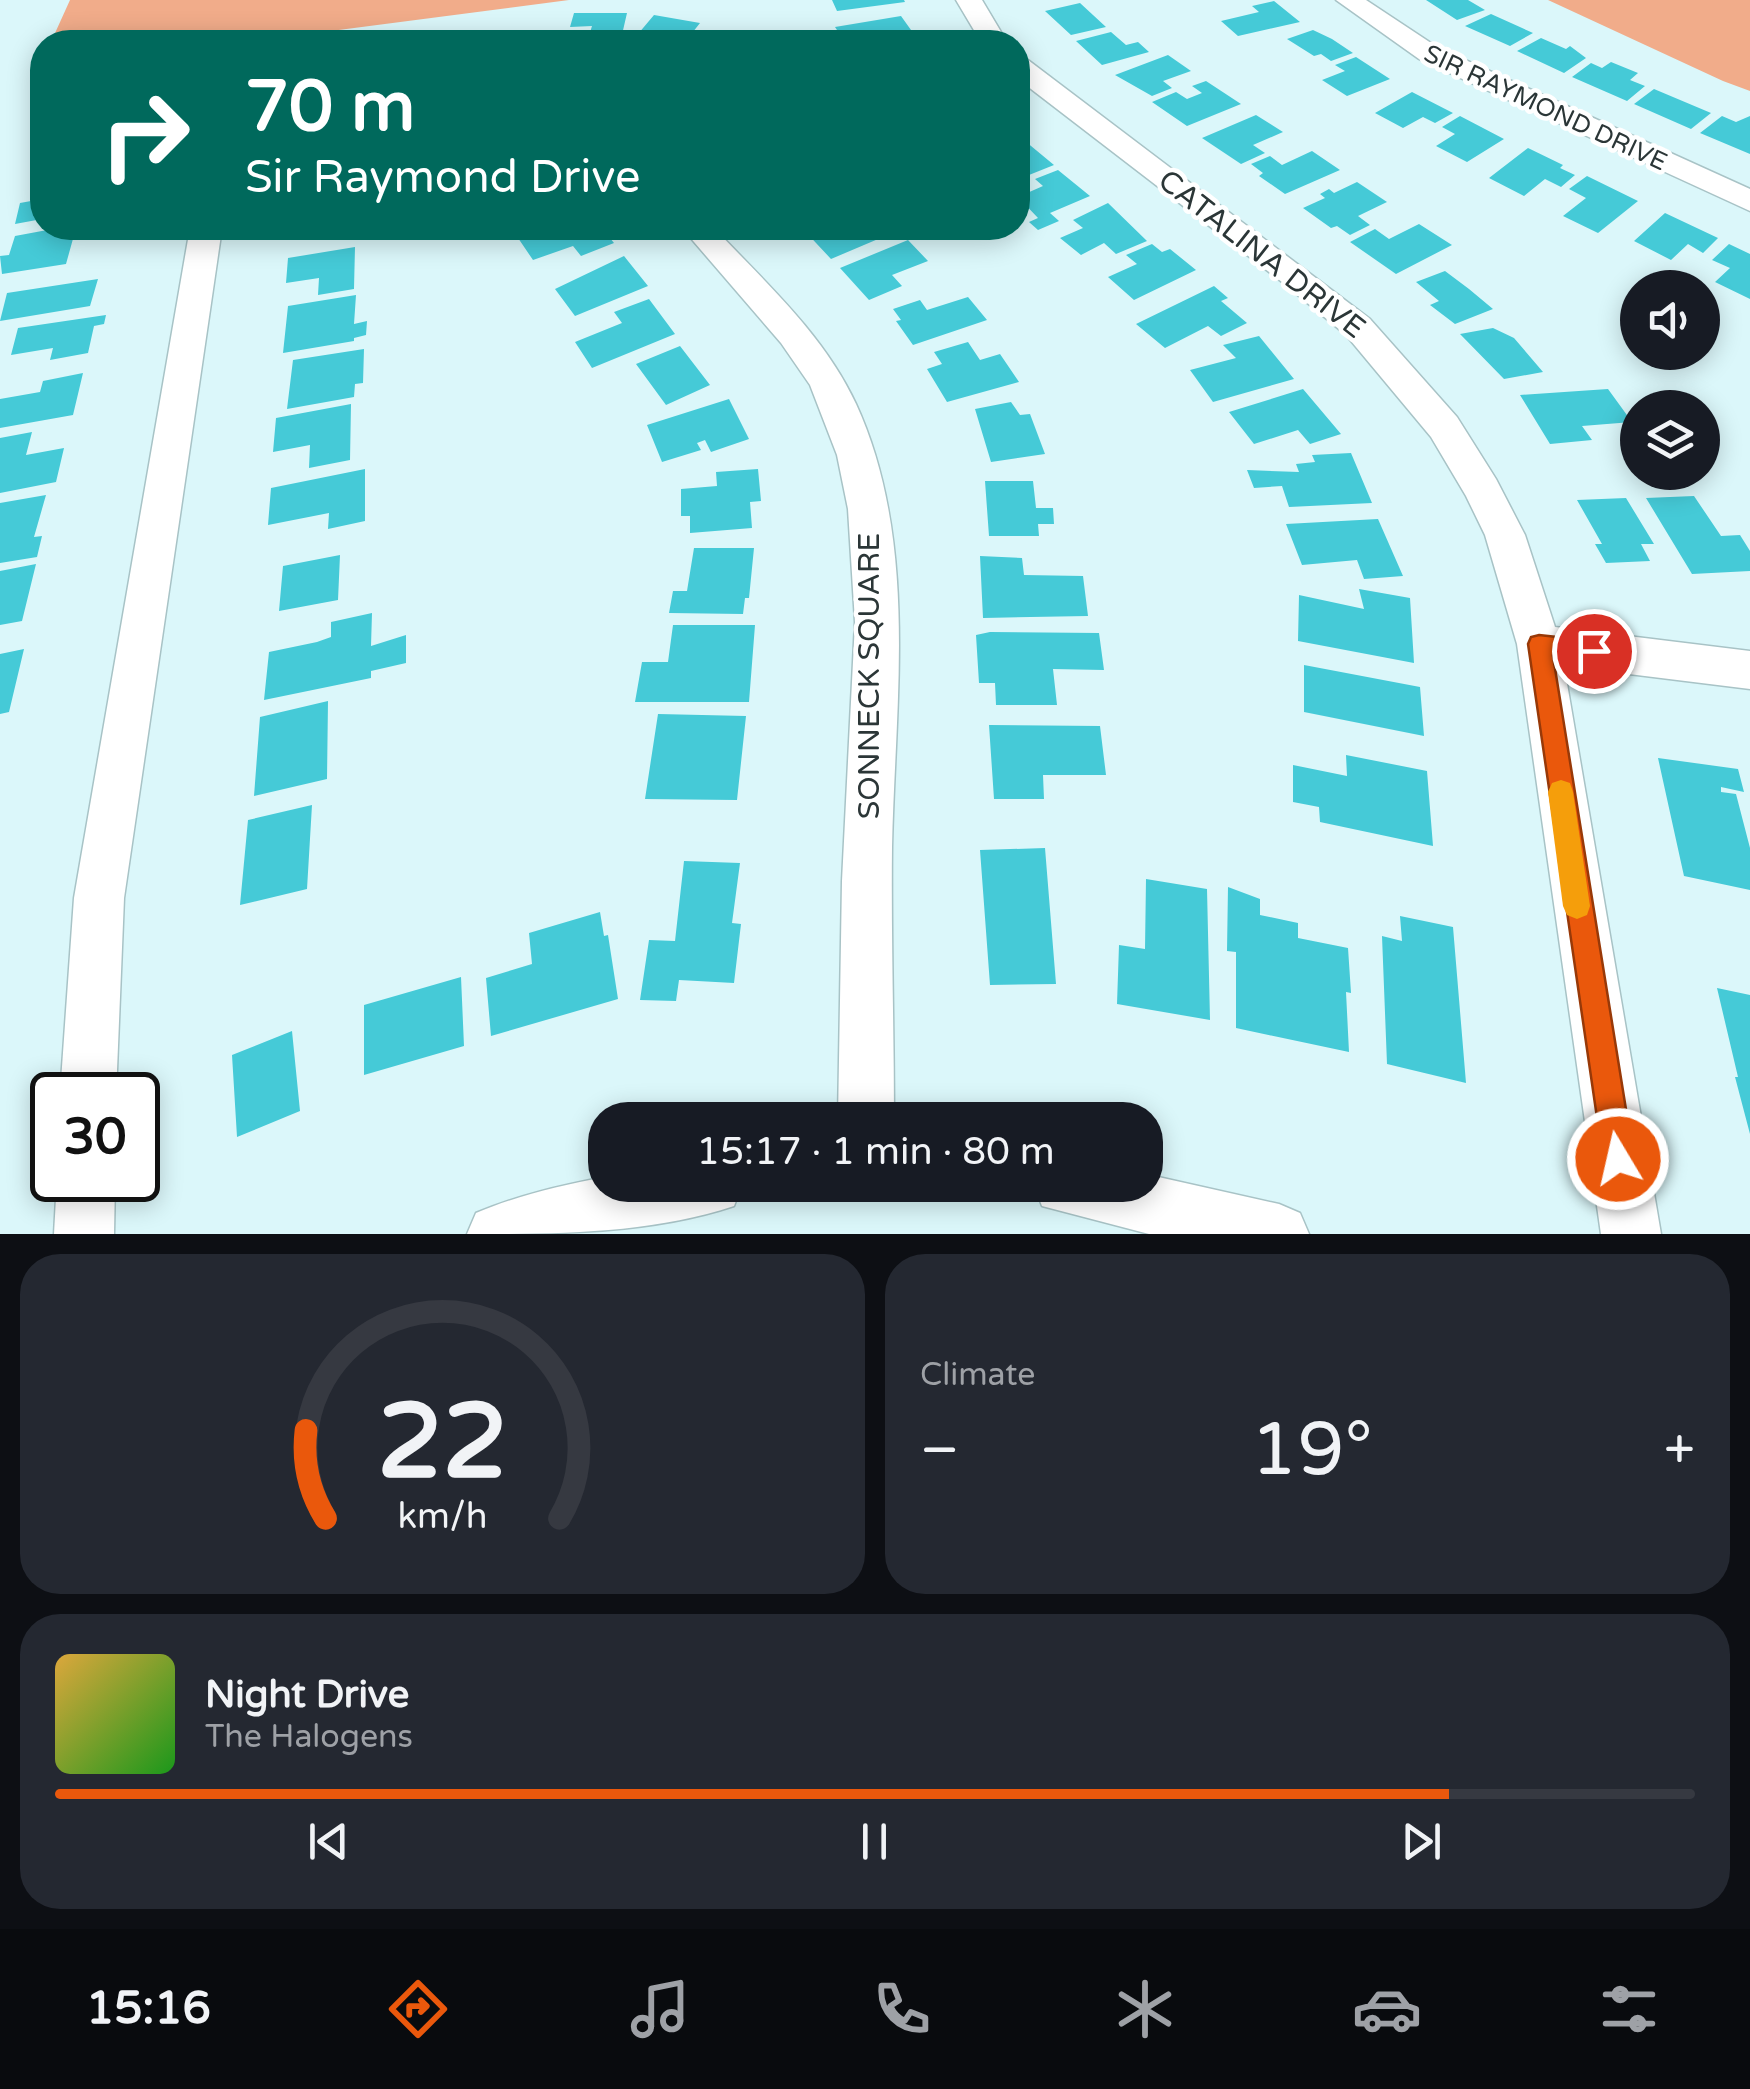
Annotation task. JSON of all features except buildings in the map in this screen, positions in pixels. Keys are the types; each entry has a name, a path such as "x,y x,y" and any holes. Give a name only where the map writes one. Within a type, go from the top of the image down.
{"street":[{"path":"969,0 987,30"},
{"name":"SIR RAYMOND DRIVE","path":"1350,0 1428,53 1750,201"},
{"name":"CATALINA DRIVE","path":"1030,75 1294,274 1358,327 1444,427 1482,490 1504,535 1539,644 1631,1234"},
{"path":"89,1072 102,879 204,240"},
{"name":"SONNECK SQUARE","path":"707,240 822,372 840,409 870,520 875,571 866,1102"},
{"path":"1539,644 1750,670"},
{"path":"84,1234 85,1202"},
{"path":"497,1234 525,1222 627,1202"},
{"path":"1138,1202 1278,1234"}],"shaded area":[{"path":"70,0 569,0 338,30 56,30"},
{"path":"1548,0 1750,0 1750,91 1723,81"}],"slow traffic":[{"path":"1561,792 1577,906"}],"route":[{"path":"1594,651 1539,644 1618,1159"}]}
